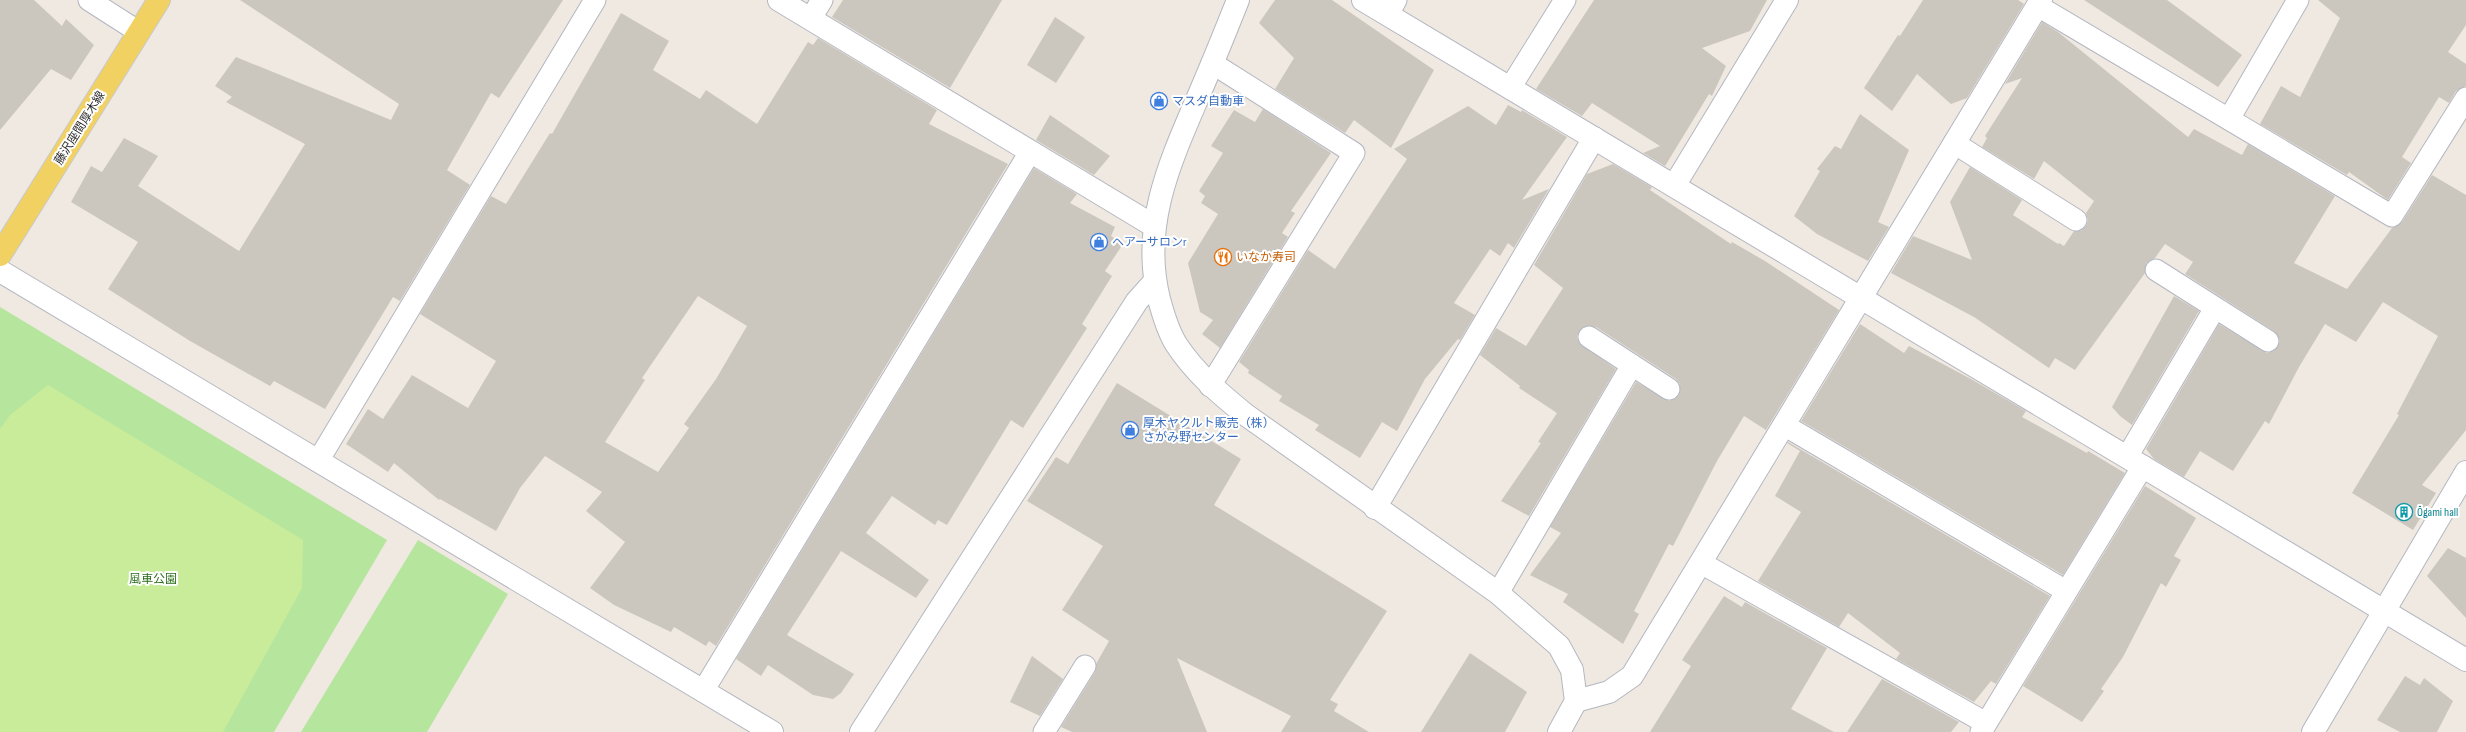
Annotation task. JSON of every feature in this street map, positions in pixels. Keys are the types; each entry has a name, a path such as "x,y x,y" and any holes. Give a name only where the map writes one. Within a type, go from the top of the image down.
{"main road":[{"name":"藤沢座間厚木線","path":"0,255 160,0"}],"street":[{"path":"779,0 817,9 1030,152 1154,226"},
{"path":"1238,0 1175,150 1162,188 1154,226 1152,268 1162,312 1175,343 1210,386 1246,415 1375,508 1498,592 1559,646 1572,670 1576,701 1559,732"},
{"path":"1364,0 1392,7 1510,88 2466,660"},
{"path":"1674,186 1787,0"},
{"path":"1576,701 1609,692 1632,676 2039,3"},
{"path":"1375,508 1594,138"},
{"path":"0,272 772,732"},
{"path":"861,732 1137,301 1155,281"},
{"path":"2313,732 2466,472"}],"lane":[{"path":"89,0 139,32"},
{"path":"318,461 595,0"},
{"path":"1510,88 1565,0"},
{"path":"2229,119 2298,0"},
{"path":"2039,3 2392,216 2466,98"},
{"path":"1210,386 1354,153 1212,63"},
{"path":"1954,143 2076,220"},
{"path":"704,691 1030,152"},
{"path":"2156,270 2268,341"},
{"path":"1701,563 1983,727 2066,591 2215,308"},
{"path":"1589,337 1669,389"},
{"path":"1498,592 1632,365"},
{"path":"1784,426 2066,591"},
{"path":"1044,732 1085,666"}],"green space":[{"name":"風車公園","path":"0,307 387,540 274,732 0,732"},
{"name":"風車公園","path":"48,385 303,540 302,588 223,732 0,732 0,429 10,415"},
{"path":"418,540 508,594 427,732 301,732"}],"building":[{"path":"0,0 34,0 62,26 66,19 94,45 71,80 51,69 0,130"},
{"path":"240,0 563,0 499,98 491,93 447,170 470,185 400,301 393,297 325,409 274,381 270,386 190,341 108,289 138,242 71,202 91,166 102,172 124,138 158,156 138,186 239,251 305,144 226,102 232,97 215,86 236,57 391,120 399,104"},
{"path":"843,0 1002,0 950,88 832,17"},
{"path":"1275,0 1332,0 1434,70 1391,148 1354,120 1345,133 1275,89 1294,58 1259,23"},
{"path":"1594,0 1767,0 1750,31 1702,48 1726,66 1712,96 1709,94 1665,166 1643,153 1660,146 1592,103 1582,116 1536,89"},
{"path":"1923,0 2018,0 2024,4 1967,98 1951,104 1917,74 1892,111 1864,88 1898,35 1900,36"},
{"path":"2084,0 2167,0 2242,55 2218,87"},
{"path":"2318,0 2466,0 2466,25 2448,52 2466,64 2466,86 2456,91 2449,103 2439,97 2402,157 2411,163 2388,200 2349,172 2347,175 2260,124 2281,86 2300,97 2340,18"},
{"path":"621,13 669,41 653,70 700,99 706,90 757,124 808,42 813,45 818,38 937,110 929,124 1008,164 716,646 709,641 706,646 674,627 671,632 614,605 590,588 625,542 586,511 602,492 545,456 520,488 496,531 440,499 439,500 394,463 388,472 346,444 368,409 383,419 412,375 468,408 496,361 420,314 491,196 506,204 550,133 552,134","holes":["698,296 747,326 716,379 684,424 689,428 658,472 605,442 645,380 642,378"]},
{"path":"1055,17 1085,37 1056,83 1027,65"},
{"path":"2042,22 2058,32 2188,137 2194,129 2242,155 2248,144 2335,196 2294,263 2347,289 2392,228 2402,222 2432,175 2466,195 2466,430 2422,485 2436,493 2413,530 2352,493 2399,415 2397,414 2438,336 2383,302 2356,342 2325,324 2299,367 2269,424 2265,421 2233,471 2200,451 2184,477 2154,459 2146,449 2219,324 2267,353 2274,351 2280,341 2274,331 2185,274 2193,262 2165,244 2155,258 2146,263 2145,273 2075,370 2055,358 2049,368 1974,317 1891,273 1913,236 1972,260 1950,202 1970,167 2022,200 2013,215 2058,244 2059,243 2064,246 2074,231 2081,231 2086,226 2088,220 2086,213 2094,201 2044,161 2034,179 1982,147 1987,138 1985,136 2022,78 2005,84"},
{"path":"1508,105 1521,112 1522,110 1567,137 1522,200 1549,189 1514,248 1508,243 1500,256 1490,249 1454,303 1475,315 1460,340 1458,339 1425,379 1397,431 1382,422 1360,458 1315,430 1319,425 1279,401 1282,396 1248,373 1249,370 1239,362 1308,250 1335,269 1407,159 1394,149 1468,106 1496,125"},
{"path":"1263,109 1331,153 1291,211 1295,213 1282,233 1288,237 1220,348 1202,334 1213,320 1200,312 1188,263 1218,214 1201,203 1205,196 1199,191 1223,153 1211,146 1234,110 1255,122"},
{"path":"1860,114 1909,150 1878,222 1889,227 1868,261 1817,234 1794,216 1820,171 1817,169 1835,146 1841,149"},
{"path":"1050,115 1110,156 1094,175 1036,140"},
{"path":"1613,164 1652,187 1650,190 1731,244 1732,242 1765,261 1839,310 1766,430 1744,416 1717,461 1673,546 1669,544 1634,611 1639,614 1623,644 1563,602 1568,594 1530,575 1561,533 1550,527 1636,382 1669,401 1679,395 1680,384 1676,379 1596,327 1583,327 1577,336 1579,343 1616,369 1529,516 1501,501 1541,443 1538,442 1557,413 1519,388 1520,386 1480,355 1496,328 1526,346 1563,288 1534,265 1587,174"},
{"path":"1034,168 1077,194 1070,203 1115,227 1111,236 1123,244 1105,271 1112,276 1082,324 1087,328 1023,428 1011,420 947,525 938,520 935,525 892,496 866,533 929,580 916,598 841,551 787,635 854,674 841,693 833,699 813,695 768,665 761,676 736,659"},
{"path":"2174,296 2199,311 2132,425 2120,416 2112,407"},
{"path":"1860,324 1904,353 1909,346 1971,379 2026,411 2022,417 2087,453 2088,451 2125,473 2063,575 1801,421"},
{"path":"1117,383 1241,459 1214,505 1387,611 1330,700 1338,704 1334,711 1369,732 1281,732 1291,716 1177,658 1207,732 1072,732 1061,727 1095,672 1096,664 1109,641 1062,610 1103,546 1027,501 1056,457 1068,464"},
{"path":"1788,442 2050,596 1996,684 1991,681 1974,702 1896,659 1900,653 1848,613 1839,627 1758,581 1801,512 1775,496 1800,451 1787,443"},
{"path":"2145,486 2196,518 2174,556 2181,560 2166,587 2161,583 2123,657 2101,689 2104,691 2082,722 2023,686"},
{"path":"2448,548 2466,558 2466,618 2427,576"},
{"path":"1724,596 1742,607 1745,602 1827,648 1791,709 1834,732 1650,732 1691,666 1682,660"},
{"path":"1470,653 1527,692 1505,732 1421,732"},
{"path":"1032,656 1063,679 1040,716 1010,702"},
{"path":"2405,676 2420,685 2424,678 2453,701 2437,732 2400,732 2377,720"},
{"path":"1882,679 1959,722 1951,732 1847,732"}],"place":[{"name":"マスダ自動車","path":"1159,101"},
{"name":"ヘアーサロンr","path":"1099,242"},
{"name":"いなか寿司","path":"1223,257"},
{"name":"厚木ヤクルト販売（株） さがみ野センター","path":"1130,430"},
{"name":"Ōgami hall","path":"2404,512"}]}
